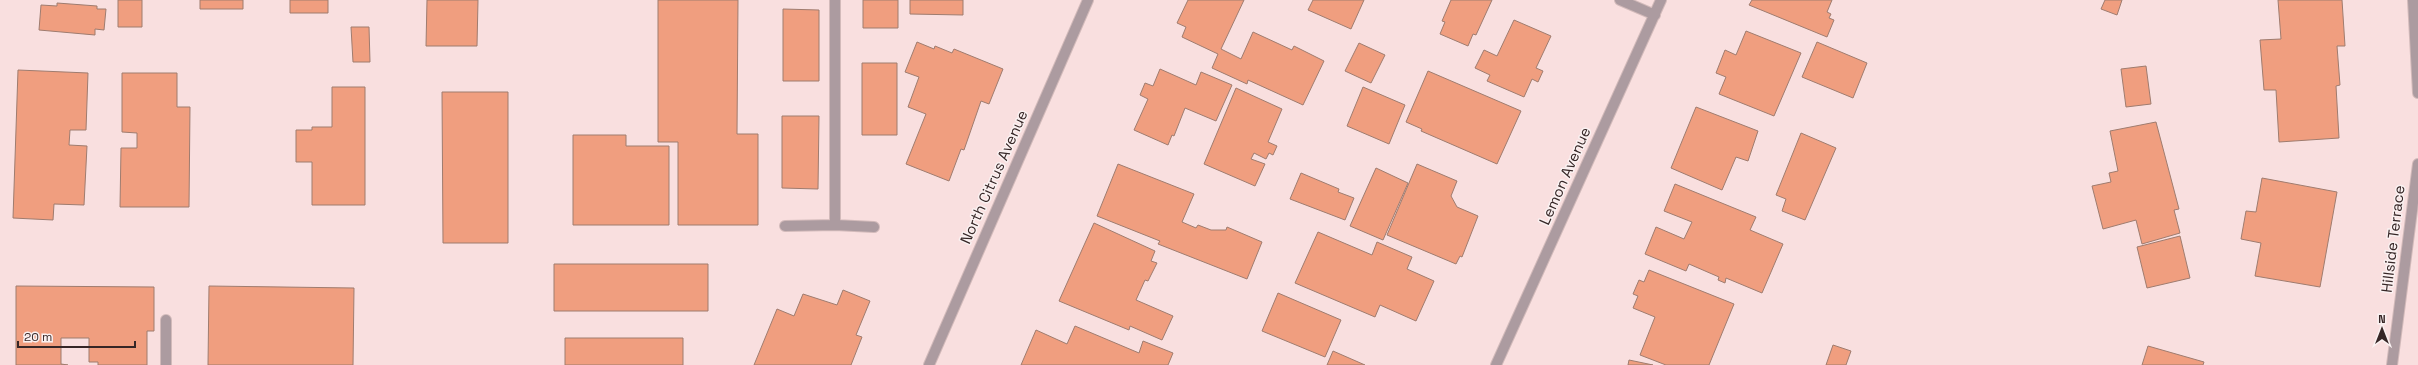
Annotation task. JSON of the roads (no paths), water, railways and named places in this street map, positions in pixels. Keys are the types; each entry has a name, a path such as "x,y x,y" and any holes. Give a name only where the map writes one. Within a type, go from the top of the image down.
{"street":[{"path":"834,225 835,0"},
{"name":"North Citrus Avenue","path":"929,365 1088,0"},
{"path":"1620,0 1655,15"},
{"name":"Lemon Avenue","path":"1496,365 1661,0"},
{"path":"2413,0 2418,93"},
{"name":"Hillside Terrace","path":"2392,365 2418,164"},
{"path":"785,226 834,225 874,227"},
{"path":"166,320 166,365"}]}
